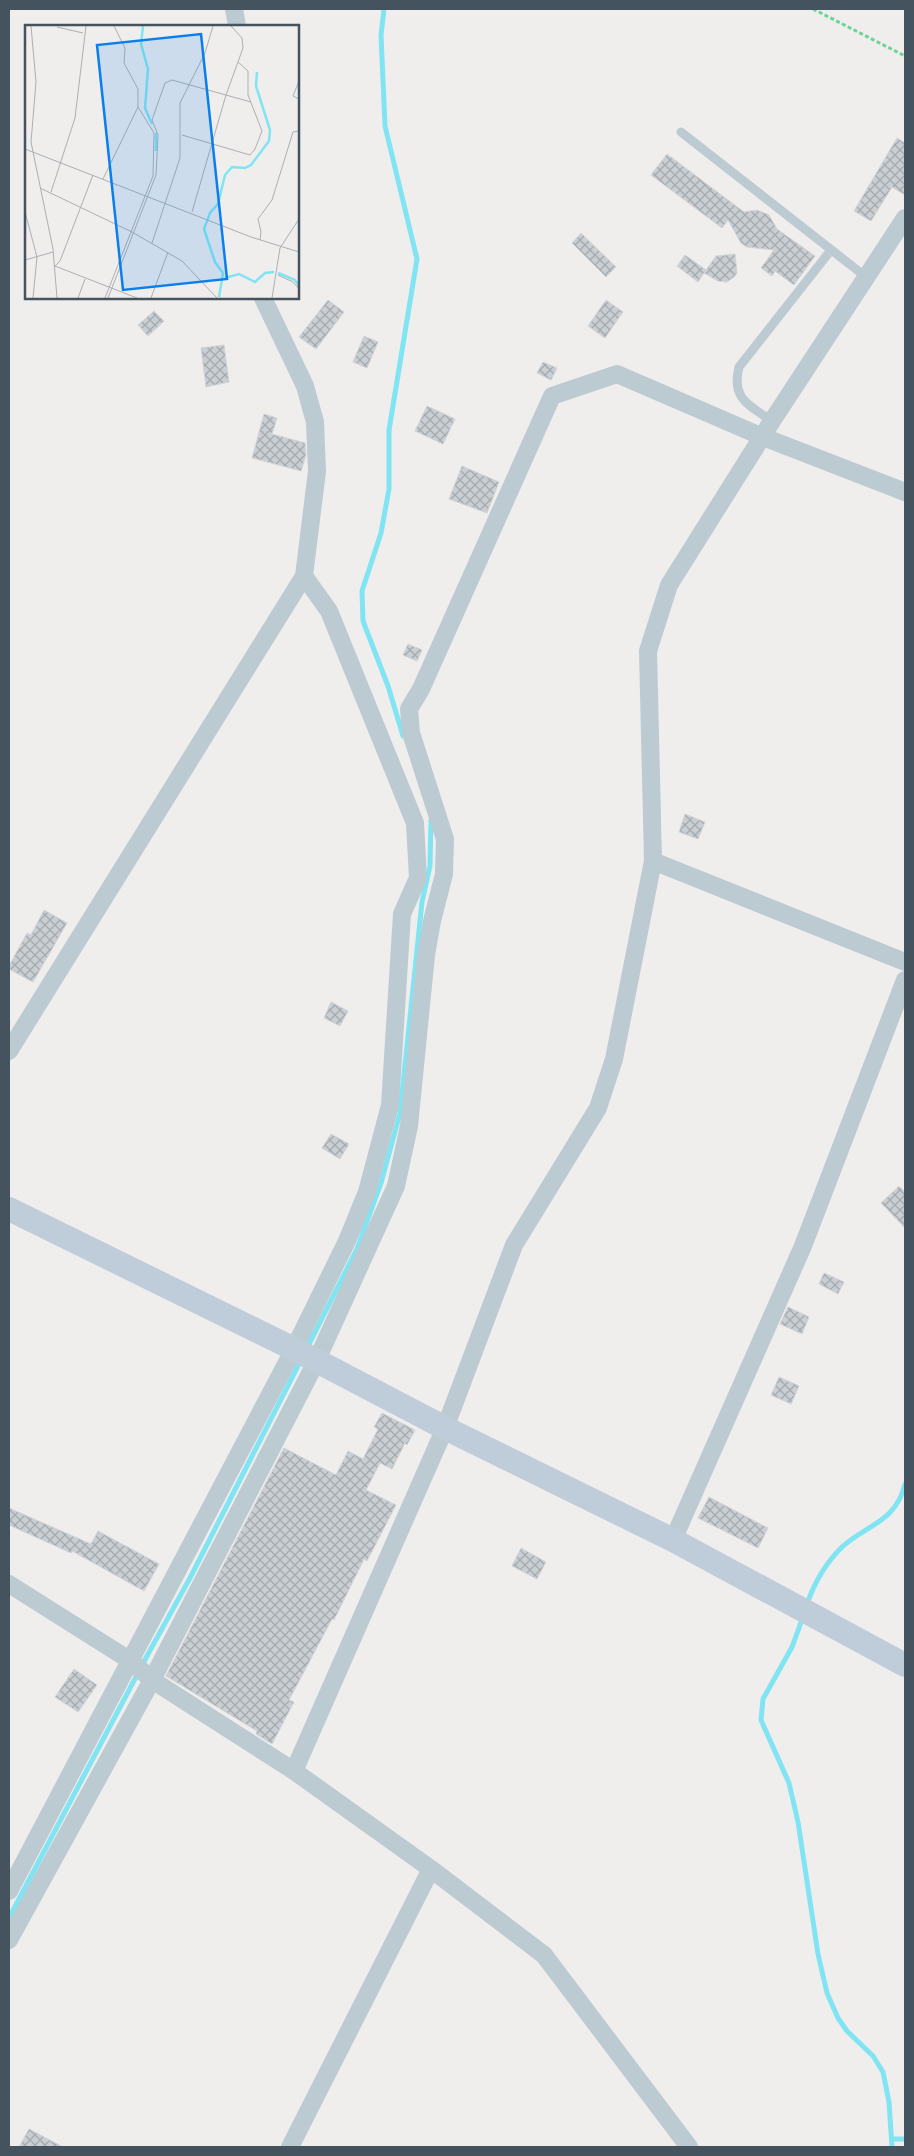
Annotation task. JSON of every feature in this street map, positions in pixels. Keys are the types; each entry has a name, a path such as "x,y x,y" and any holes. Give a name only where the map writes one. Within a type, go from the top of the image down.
{"street":[{"path":"234,9 237,25"},
{"path":"294,1771 445,1428 514,1245 598,1108 614,1059 653,861 648,651 669,585 772,421 905,218"},
{"path":"9,1051 304,576 317,471 315,422 305,386 263,299"},
{"path":"9,1940 152,1680 316,1362 396,1186 408,1126 426,955 432,921 444,874 445,839 411,733 409,709 420,689 552,396 616,374 762,437 905,492"},
{"path":"9,1891 294,1349 347,1242 367,1192 388,1114 402,914 418,878 415,823 329,611 304,576"},
{"path":"653,861 905,962"},
{"path":"673,1540 803,1246 905,980"},
{"path":"9,1209 294,1349 445,1428 673,1540 905,1665"},
{"path":"9,1584 131,1661 152,1680 294,1771 431,1869 544,1955 689,2147"},
{"path":"290,2147 431,1869"}],"lane":[{"path":"680,132 866,277"},
{"path":"772,421 749,405 737,391 736,379 739,367 831,250"}],"path":[{"path":"813,9 905,56"}],"building":[{"path":"897,138 905,143 905,195 892,187 871,221 854,211"},
{"path":"667,154 744,212 757,210 769,215 777,229 815,256 794,285 775,271 772,276 761,268 774,250 747,247 741,243 728,220 722,228 651,175"},
{"path":"581,233 616,267 606,277 572,243"},
{"path":"735,254 737,273 727,282 718,281 704,273 698,282 677,266 685,255 706,270 716,256"},
{"path":"328,300 344,312 316,349 299,337"},
{"path":"606,300 623,312 605,338 588,326"},
{"path":"154,311 164,321 148,336 138,325"},
{"path":"364,336 378,342 367,368 353,362"},
{"path":"224,345 229,382 206,387 201,348"},
{"path":"543,362 557,368 551,380 537,373"},
{"path":"427,406 455,419 443,444 415,431"},
{"path":"264,414 277,418 272,434 305,443 306,455 301,471 252,458"},
{"path":"462,466 499,482 487,513 449,499"},
{"path":"408,644 422,650 417,661 403,655"},
{"path":"685,814 705,822 698,839 679,832"},
{"path":"44,910 67,923 33,982 9,969 9,966 27,933 31,935"},
{"path":"331,1002 348,1011 340,1026 324,1018"},
{"path":"331,1134 349,1144 340,1159 322,1148"},
{"path":"899,1186 905,1192 905,1228 881,1203"},
{"path":"824,1273 844,1282 838,1294 819,1284"},
{"path":"788,1307 809,1317 802,1334 780,1324"},
{"path":"779,1377 799,1386 791,1404 771,1395"},
{"path":"382,1413 415,1430 407,1445 405,1443 392,1469 380,1463 366,1490 396,1505 367,1561 364,1559 334,1620 332,1619 289,1700 294,1702 272,1744 256,1734 257,1731 166,1676 284,1448 336,1475 348,1451 363,1459 378,1429 374,1427"},
{"path":"709,1497 768,1528 758,1548 698,1518"},
{"path":"9,1508 91,1544 98,1531 159,1564 144,1591 72,1551 71,1553 9,1525"},
{"path":"521,1548 546,1562 537,1579 512,1566"},
{"path":"74,1669 97,1685 78,1712 55,1697"},
{"path":"29,2129 63,2147 19,2147"}],"waterway":[{"path":"384,9 381,35 385,126 417,259 389,430 389,489 381,533 362,591 363,621 388,686 403,736"},
{"path":"307,1348 357,1249 381,1183 400,1113 422,902 430,866 431,820"},
{"path":"142,1665 190,1578 301,1360"},
{"path":"807,1604 813,1589 830,1560 851,1540 887,1516 894,1508 905,1484"},
{"path":"803,1617 792,1647 763,1699 761,1720 789,1783 798,1822 818,1954 827,1993 838,2018 847,2031 873,2056 883,2072 889,2102 892,2147"},
{"path":"9,1918 138,1673"},
{"path":"893,2139 905,2139"}]}
